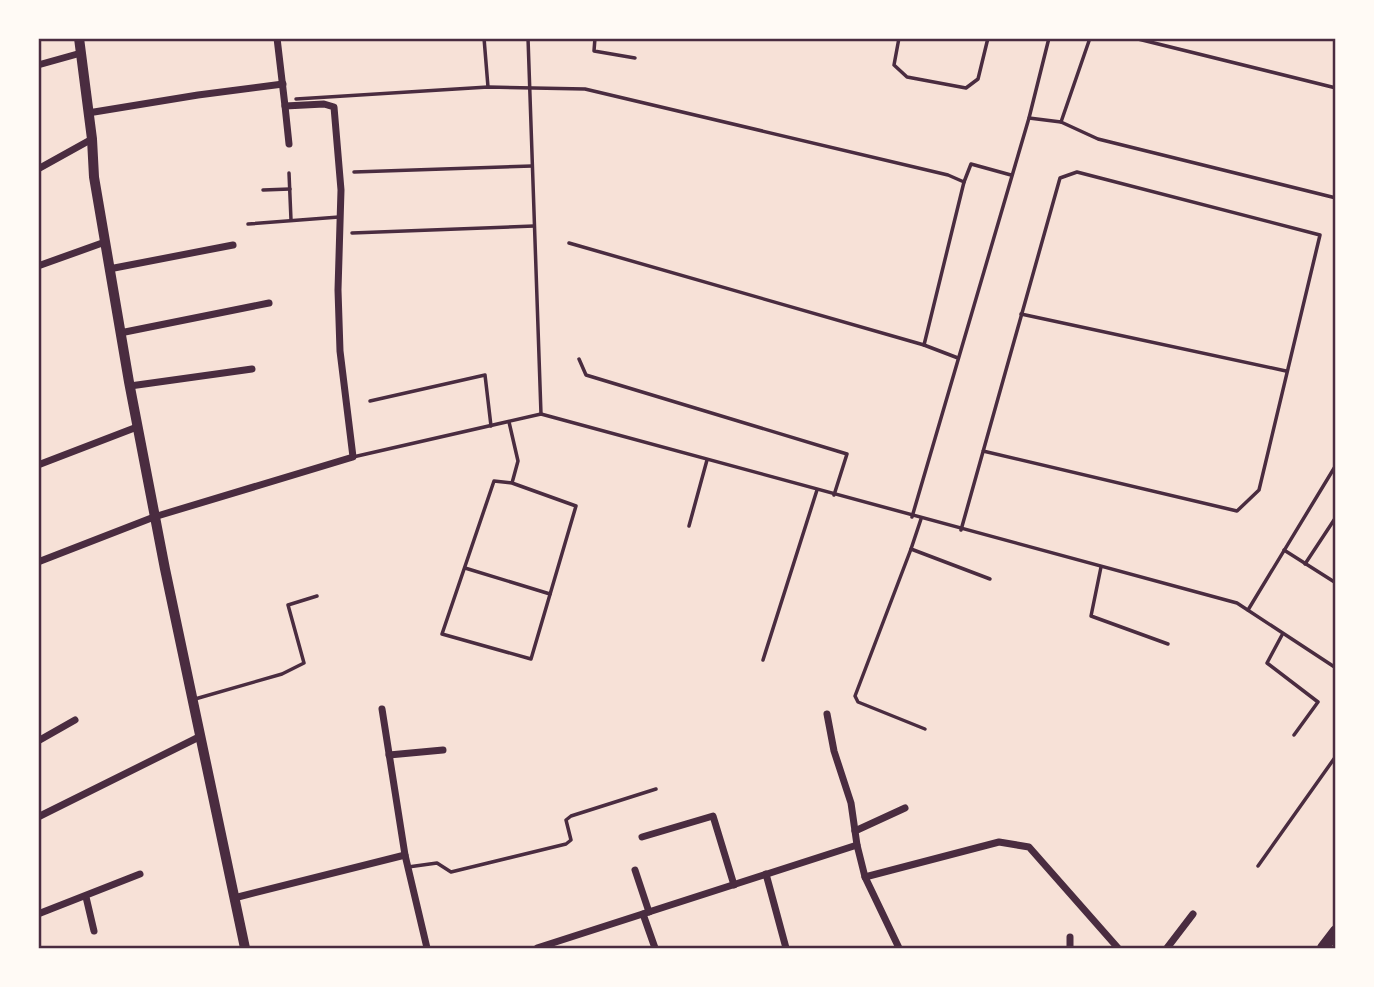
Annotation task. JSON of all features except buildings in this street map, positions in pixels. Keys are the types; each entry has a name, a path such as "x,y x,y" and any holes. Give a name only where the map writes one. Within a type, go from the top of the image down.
{"main road":[{"path":"79,38 94,177 137,427 245,948"},
{"path":"1323,948 1335,931"}],"street":[{"path":"277,38 289,144"},
{"path":"38,65 81,53"},
{"path":"88,113 283,84"},
{"path":"38,562 154,517 353,457 340,351 338,290 341,190 334,107 324,104 285,106"},
{"path":"38,169 92,139"},
{"path":"38,266 105,242"},
{"path":"109,269 233,245"},
{"path":"120,333 269,303"},
{"path":"130,386 252,369"},
{"path":"38,465 137,427"},
{"path":"382,709 405,855 426,948"},
{"path":"827,714 834,751 851,803 865,877 899,948"},
{"path":"38,741 75,720"},
{"path":"38,817 201,736"},
{"path":"389,755 443,750"},
{"path":"855,831 905,808"},
{"path":"642,837 713,816 734,885"},
{"path":"865,877 999,842 1028,847 1118,948"},
{"path":"537,948 857,845"},
{"path":"234,898 405,855"},
{"path":"635,870 655,948"},
{"path":"38,914 140,874"},
{"path":"766,874 786,948"},
{"path":"86,897 94,931"},
{"path":"1167,948 1193,914"},
{"path":"1070,937 1070,948"}],"lane":[{"path":"484,38 488,87"},
{"path":"528,38 541,414"},
{"path":"595,38 594,51 635,58"},
{"path":"899,38 894,65 907,77 966,88 978,79 988,38"},
{"path":"1061,122 1090,38"},
{"path":"1133,38 1335,88"},
{"path":"912,517 1029,118 1048,39"},
{"path":"296,99 488,87 584,89 948,175 964,182"},
{"path":"1029,118 1061,122 1098,139 1335,198"},
{"path":"924,345 964,182 971,164 1012,176"},
{"path":"354,172 532,166"},
{"path":"961,530 1021,314 1060,178 1077,172 1320,235 1259,490 1237,511 983,451"},
{"path":"289,173 291,220"},
{"path":"263,190 290,189"},
{"path":"248,224 341,216"},
{"path":"352,233 534,226"},
{"path":"569,243 924,345 958,358"},
{"path":"1021,314 1287,372"},
{"path":"579,359 586,375 847,454 834,495"},
{"path":"370,401 485,375 491,426"},
{"path":"353,457 541,414 912,517 1237,603 1335,668"},
{"path":"509,422 518,461 512,483"},
{"path":"689,526 707,460"},
{"path":"1248,611 1335,465"},
{"path":"494,481 512,483 576,506 531,659 442,634 466,568 494,481"},
{"path":"763,660 817,490"},
{"path":"1305,564 1335,517"},
{"path":"920,519 856,696 858,702 925,729"},
{"path":"911,548 990,579"},
{"path":"1284,551 1335,583"},
{"path":"1101,567 1091,616 1168,644"},
{"path":"466,568 550,594"},
{"path":"193,699 282,674 303,663 289,605 317,596"},
{"path":"1282,635 1267,663 1318,702 1294,735"},
{"path":"1258,866 1335,756"},
{"path":"408,867 437,863 451,872 566,844 571,840 566,820 571,816 656,789"}]}
